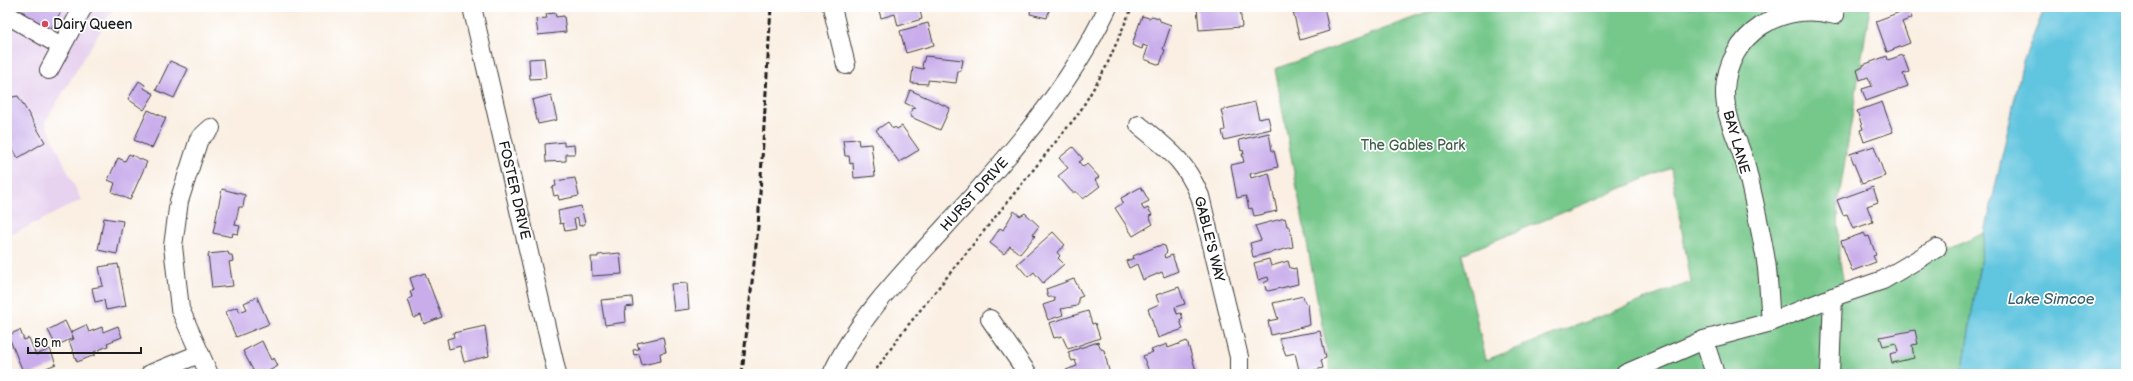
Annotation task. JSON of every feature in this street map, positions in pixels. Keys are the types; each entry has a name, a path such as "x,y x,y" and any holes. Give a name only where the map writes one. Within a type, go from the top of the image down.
{"street":[{"path":"49,70 83,7"},
{"name":"FOSTER DRIVE","path":"472,7 557,374"},
{"path":"832,7 846,65"},
{"name":"HURST DRIVE","path":"832,374 855,335 876,307 1023,138 1047,107 1075,66 1108,7"},
{"name":"BAY LANE","path":"1771,322 1766,261 1745,165 1728,113 1726,79 1730,65 1739,47 1750,34 1766,22 1784,14 1801,10 1818,11 1835,15"},
{"path":"7,12 11,17 61,46"},
{"name":"GABLE'S WAY","path":"1139,125 1178,158 1190,174 1200,196 1239,357 1239,374"},
{"path":"209,374 180,309 173,246 179,201 199,139 211,128"},
{"path":"1625,374 1704,340 1771,322 1832,297 1882,280 1937,248"},
{"path":"1830,374 1832,297"},
{"path":"990,319 1028,374"},
{"path":"1704,340 1715,374"},
{"path":"150,374 199,354"}],"path":[{"path":"873,374 901,334 1080,113 1106,67 1132,7"}],"shaded area":[{"path":"7,7 115,7 45,122 81,200 7,237"}],"green space":[{"name":"The Gables Park","path":"1444,7 1870,7 1838,204 1839,257 1844,284 1864,285 1985,233 1962,374 1331,374 1275,69","holes":["1671,168 1691,282 1486,360 1462,254"]}],"water":[{"name":"Lake Simcoe","path":"2045,7 2126,7 2126,374 1962,374 1985,233 2023,61"}],"building":[{"name":"Dairy Queen","path":"20,7 63,8 49,32 23,16 25,13 19,9"},
{"path":"878,7 919,7 922,19 898,26 895,14 881,18"},
{"path":"1031,7 1050,7 1047,18 1030,14"},
{"path":"1197,7 1240,7 1242,27 1199,30"},
{"path":"1292,7 1324,7 1329,31 1300,40"},
{"path":"1908,9 1912,18 1902,22 1910,43 1887,52 1876,21"},
{"path":"555,13 556,17 564,16 566,32 538,35 536,19 547,18 546,14"},
{"path":"1142,16 1159,18 1160,21 1171,25 1163,49 1165,50 1160,65 1144,59 1148,47 1143,45 1142,49 1132,45"},
{"path":"928,23 934,45 906,53 900,31"},
{"path":"1903,55 1909,72 1903,74 1908,86 1866,101 1862,89 1872,86 1868,77 1860,80 1857,70 1863,67 1863,65 1887,56 1888,60"},
{"path":"925,56 963,60 961,71 958,71 956,83 928,80 928,84 911,83 913,67 924,69 922,66"},
{"path":"544,58 546,78 530,79 529,59"},
{"path":"170,61 188,69 174,98 156,90"},
{"path":"139,81 145,85 144,88 154,94 144,110 128,99"},
{"path":"910,90 950,108 940,130 911,117 910,114 912,109 916,108 905,103"},
{"path":"551,95 557,120 538,124 532,100"},
{"path":"18,96 45,142 18,158 7,139 7,109 11,103 7,98"},
{"path":"1255,102 1259,119 1268,117 1271,129 1224,140 1222,131 1225,130 1221,110"},
{"path":"1882,102 1893,132 1864,142 1860,130 1863,129 1857,111"},
{"path":"148,110 166,118 152,148 134,140"},
{"path":"888,122 893,129 895,127 897,129 902,126 919,150 899,162 876,130"},
{"path":"1269,133 1272,151 1274,151 1278,167 1250,174 1251,178 1269,173 1277,211 1254,216 1252,208 1249,209 1246,196 1237,198 1231,165 1244,162 1242,154 1244,154 1243,150 1241,151 1239,140"},
{"path":"858,139 859,145 871,144 875,176 854,178 853,163 850,164 849,156 845,156 843,140"},
{"path":"564,142 564,146 574,145 575,154 566,154 566,161 546,162 545,144"},
{"path":"1874,146 1885,176 1862,184 1850,154"},
{"path":"1073,147 1083,159 1079,162 1083,167 1087,164 1099,177 1095,180 1100,186 1083,199 1077,192 1072,192 1058,176 1068,168 1059,158"},
{"path":"129,154 147,162 130,200 112,192 115,183 108,180 118,158 125,161"},
{"path":"575,178 579,196 559,200 558,195 554,196 552,187 556,186 555,181"},
{"path":"1141,187 1149,201 1141,205 1144,210 1148,208 1152,215 1149,216 1153,224 1133,236 1115,208 1123,203 1121,198"},
{"path":"1873,187 1878,202 1867,206 1873,222 1853,229 1847,214 1843,215 1837,200"},
{"path":"222,189 245,195 243,207 239,207 235,225 240,226 238,234 233,233 232,237 213,233"},
{"path":"581,206 585,224 579,226 578,218 574,219 576,229 565,231 563,223 560,224 558,211"},
{"path":"1014,211 1020,216 1025,213 1039,226 1033,234 1035,236 1020,254 1010,246 1004,254 990,243 1000,228 1003,230"},
{"path":"104,218 123,221 117,254 98,250"},
{"path":"1285,218 1287,226 1290,227 1293,247 1253,257 1250,243 1261,240 1255,226"},
{"path":"1053,232 1065,245 1057,252 1060,256 1058,258 1064,264 1043,283 1034,272 1028,277 1017,264"},
{"path":"1864,233 1866,237 1869,236 1876,255 1873,256 1876,262 1852,271 1841,241"},
{"path":"1161,245 1165,246 1167,252 1164,255 1165,258 1172,255 1178,271 1164,277 1162,272 1143,280 1137,264 1129,268 1126,261 1134,258 1133,256"},
{"path":"228,252 229,255 232,255 233,261 229,262 233,286 212,288 208,254"},
{"path":"620,253 622,274 592,276 591,257"},
{"path":"1269,259 1271,266 1288,261 1290,268 1296,269 1298,284 1268,291 1266,290 1264,283 1269,280 1268,277 1258,280 1254,263"},
{"path":"118,264 126,306 106,310 104,300 95,302 92,288 103,286 99,267"},
{"path":"425,273 442,317 424,324 421,315 414,318 408,299 412,297 410,291 414,290 410,278"},
{"path":"1074,279 1083,296 1078,298 1079,302 1077,306 1061,309 1063,315 1048,320 1043,305 1055,301 1054,297 1048,297 1046,289"},
{"path":"687,283 689,309 674,311 671,284"},
{"path":"1179,287 1185,304 1175,307 1177,314 1181,313 1183,319 1180,320 1183,329 1158,338 1148,309 1159,304 1156,295"},
{"path":"1303,296 1305,303 1308,304 1310,325 1271,335 1268,321 1278,319 1273,303"},
{"path":"257,297 269,324 236,337 225,312 237,307 240,312 247,309 244,303"},
{"path":"632,297 633,306 625,307 626,322 605,325 601,300"},
{"path":"1088,311 1092,324 1095,323 1100,338 1068,349 1062,336 1054,338 1049,323"},
{"path":"65,321 73,338 56,346 48,330"},
{"path":"86,325 89,332 102,327 103,332 118,326 122,337 107,343 108,346 94,352 95,355 77,362 69,341 74,339 71,332"},
{"path":"485,326 489,356 464,362 460,346 449,349 447,339 454,337 453,333"},
{"path":"20,330 24,340 29,338 36,355 50,349 56,364 32,374 24,374 8,335"},
{"path":"1915,330 1918,344 1912,345 1914,358 1892,363 1890,354 1898,352 1896,343 1883,346 1880,337"},
{"path":"1320,331 1326,358 1321,360 1323,368 1300,374 1295,353 1286,355 1279,338"},
{"path":"663,337 666,352 660,353 661,361 642,365 639,354 634,355 633,350 639,349 637,343"},
{"path":"262,341 271,360 274,358 278,366 263,374 255,374 243,351"},
{"path":"1187,341 1197,374 1173,374 1172,371 1165,374 1150,374 1143,356 1153,352 1151,350 1167,344 1168,348"},
{"path":"1098,342 1101,349 1104,350 1109,371 1099,374 1067,374 1066,370 1077,366 1075,360 1072,361 1068,352"}],"railway":[{"path":"742,374 758,227 771,7"}],"place":[{"name":"Dairy Queen","path":"45,24"}]}
